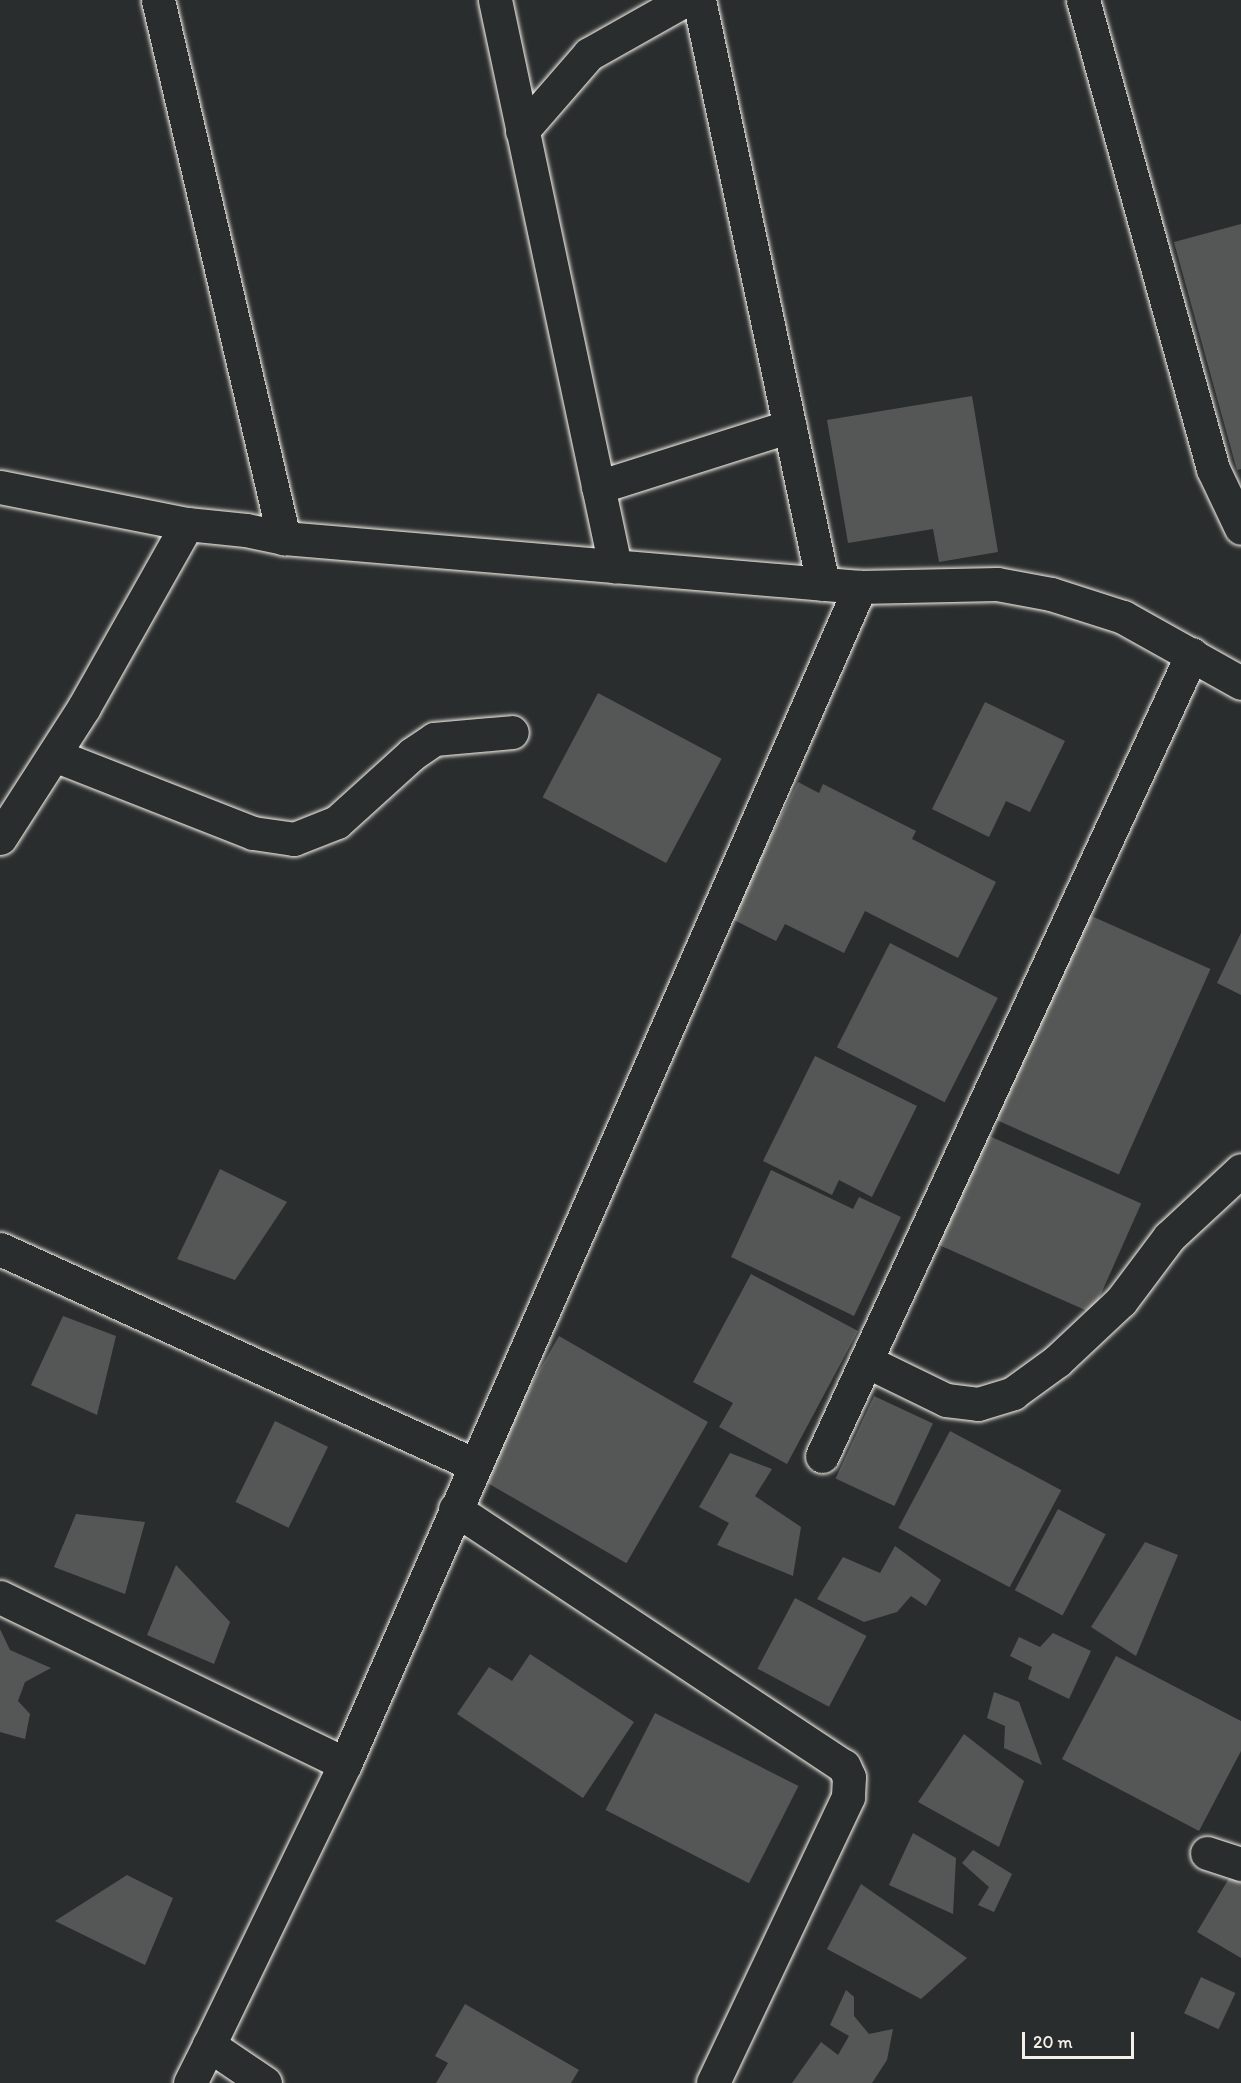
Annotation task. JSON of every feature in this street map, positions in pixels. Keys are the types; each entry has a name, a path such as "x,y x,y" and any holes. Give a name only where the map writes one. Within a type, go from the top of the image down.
{"street":[{"path":"158,0 284,538"},
{"path":"495,0 615,566"},
{"path":"522,131 589,54 685,0"},
{"path":"699,0 823,584"},
{"path":"1083,0 1213,469 1241,528"},
{"path":"598,487 790,426"},
{"path":"0,487 187,524 284,538 860,587 997,584 1051,594 1123,618 1241,683"},
{"path":"0,838 54,755 187,524"},
{"path":"190,2083 345,1764 860,587"},
{"path":"822,1456 1192,654"},
{"path":"54,755 253,833 294,839 337,822 412,754 435,739 512,732"},
{"path":"866,1361 946,1400 978,1404 1012,1393 1057,1361 1120,1301 1169,1237 1241,1170"},
{"path":"0,1249 475,1465"},
{"path":"455,1509 844,1766 849,1777 848,1797 713,2083"},
{"path":"0,1597 345,1764"},
{"path":"1207,1853 1241,1864"},
{"path":"209,2045 265,2083"}],"building":[{"path":"1241,224 1241,469 1237,470 1174,242"},
{"path":"972,396 998,552 939,562 933,529 848,543 827,420"},
{"path":"598,693 722,759 666,863 543,797"},
{"path":"985,702 1065,741 1030,812 1006,801 989,837 932,809"},
{"path":"798,782 819,793 823,784 916,831 912,839 996,882 958,958 865,911 844,953 785,924 776,941 730,918"},
{"path":"1078,910 1210,969 1119,1175 986,1116"},
{"path":"1241,933 1241,995 1217,983"},
{"path":"890,943 998,998 945,1102 837,1047"},
{"path":"815,1056 917,1106 872,1197 839,1180 832,1195 763,1161"},
{"path":"985,1134 1141,1204 1092,1313 936,1244"},
{"path":"220,1169 287,1202 235,1280 177,1259"},
{"path":"771,1170 853,1209 859,1197 901,1217 854,1316 731,1257"},
{"path":"751,1274 858,1331 787,1464 719,1427 733,1403 693,1382"},
{"path":"63,1316 116,1336 97,1415 31,1385"},
{"path":"559,1336 708,1422 626,1563 477,1477"},
{"path":"874,1396 933,1423 894,1506 836,1478"},
{"path":"275,1421 328,1447 289,1528 236,1502"},
{"path":"950,1431 1061,1490 1010,1587 898,1528"},
{"path":"730,1453 772,1469 755,1496 801,1527 793,1576 717,1545 729,1523 699,1507"},
{"path":"1058,1509 1106,1534 1062,1616 1015,1590"},
{"path":"76,1514 145,1522 125,1594 54,1567"},
{"path":"1145,1542 1178,1555 1136,1656 1091,1627"},
{"path":"895,1546 941,1580 926,1606 911,1596 897,1612 864,1622 817,1599 843,1557 880,1573"},
{"path":"176,1565 230,1622 214,1664 147,1635"},
{"path":"795,1598 867,1636 829,1707 757,1669"},
{"path":"0,1629 10,1650 51,1668 25,1682 18,1701 30,1714 25,1739 0,1732"},
{"path":"1053,1633 1091,1651 1069,1699 1028,1679 1032,1667 1010,1656 1019,1637 1040,1647"},
{"path":"530,1654 634,1722 583,1798 457,1714 489,1667 512,1681"},
{"path":"1116,1656 1241,1721 1241,1751 1199,1831 1062,1759"},
{"path":"994,1692 1019,1702 1042,1765 1004,1748 1005,1726 987,1718"},
{"path":"655,1713 798,1786 749,1883 606,1810"},
{"path":"964,1734 1024,1781 999,1847 918,1802"},
{"path":"913,1833 956,1858 953,1914 889,1885"},
{"path":"973,1850 1012,1874 994,1912 978,1905 989,1887 962,1863"},
{"path":"127,1875 173,1898 145,1965 55,1921"},
{"path":"1231,1875 1241,1881 1241,1958 1197,1932"},
{"path":"861,1884 967,1958 921,1999 827,1949"},
{"path":"1201,1977 1235,1993 1219,2029 1184,2013"},
{"path":"846,1990 854,1997 854,2016 869,2034 893,2029 887,2060 872,2083 792,2083 821,2042 838,2055 849,2036 830,2025"},
{"path":"465,2004 579,2070 571,2083 436,2083 448,2063 435,2056"}]}
